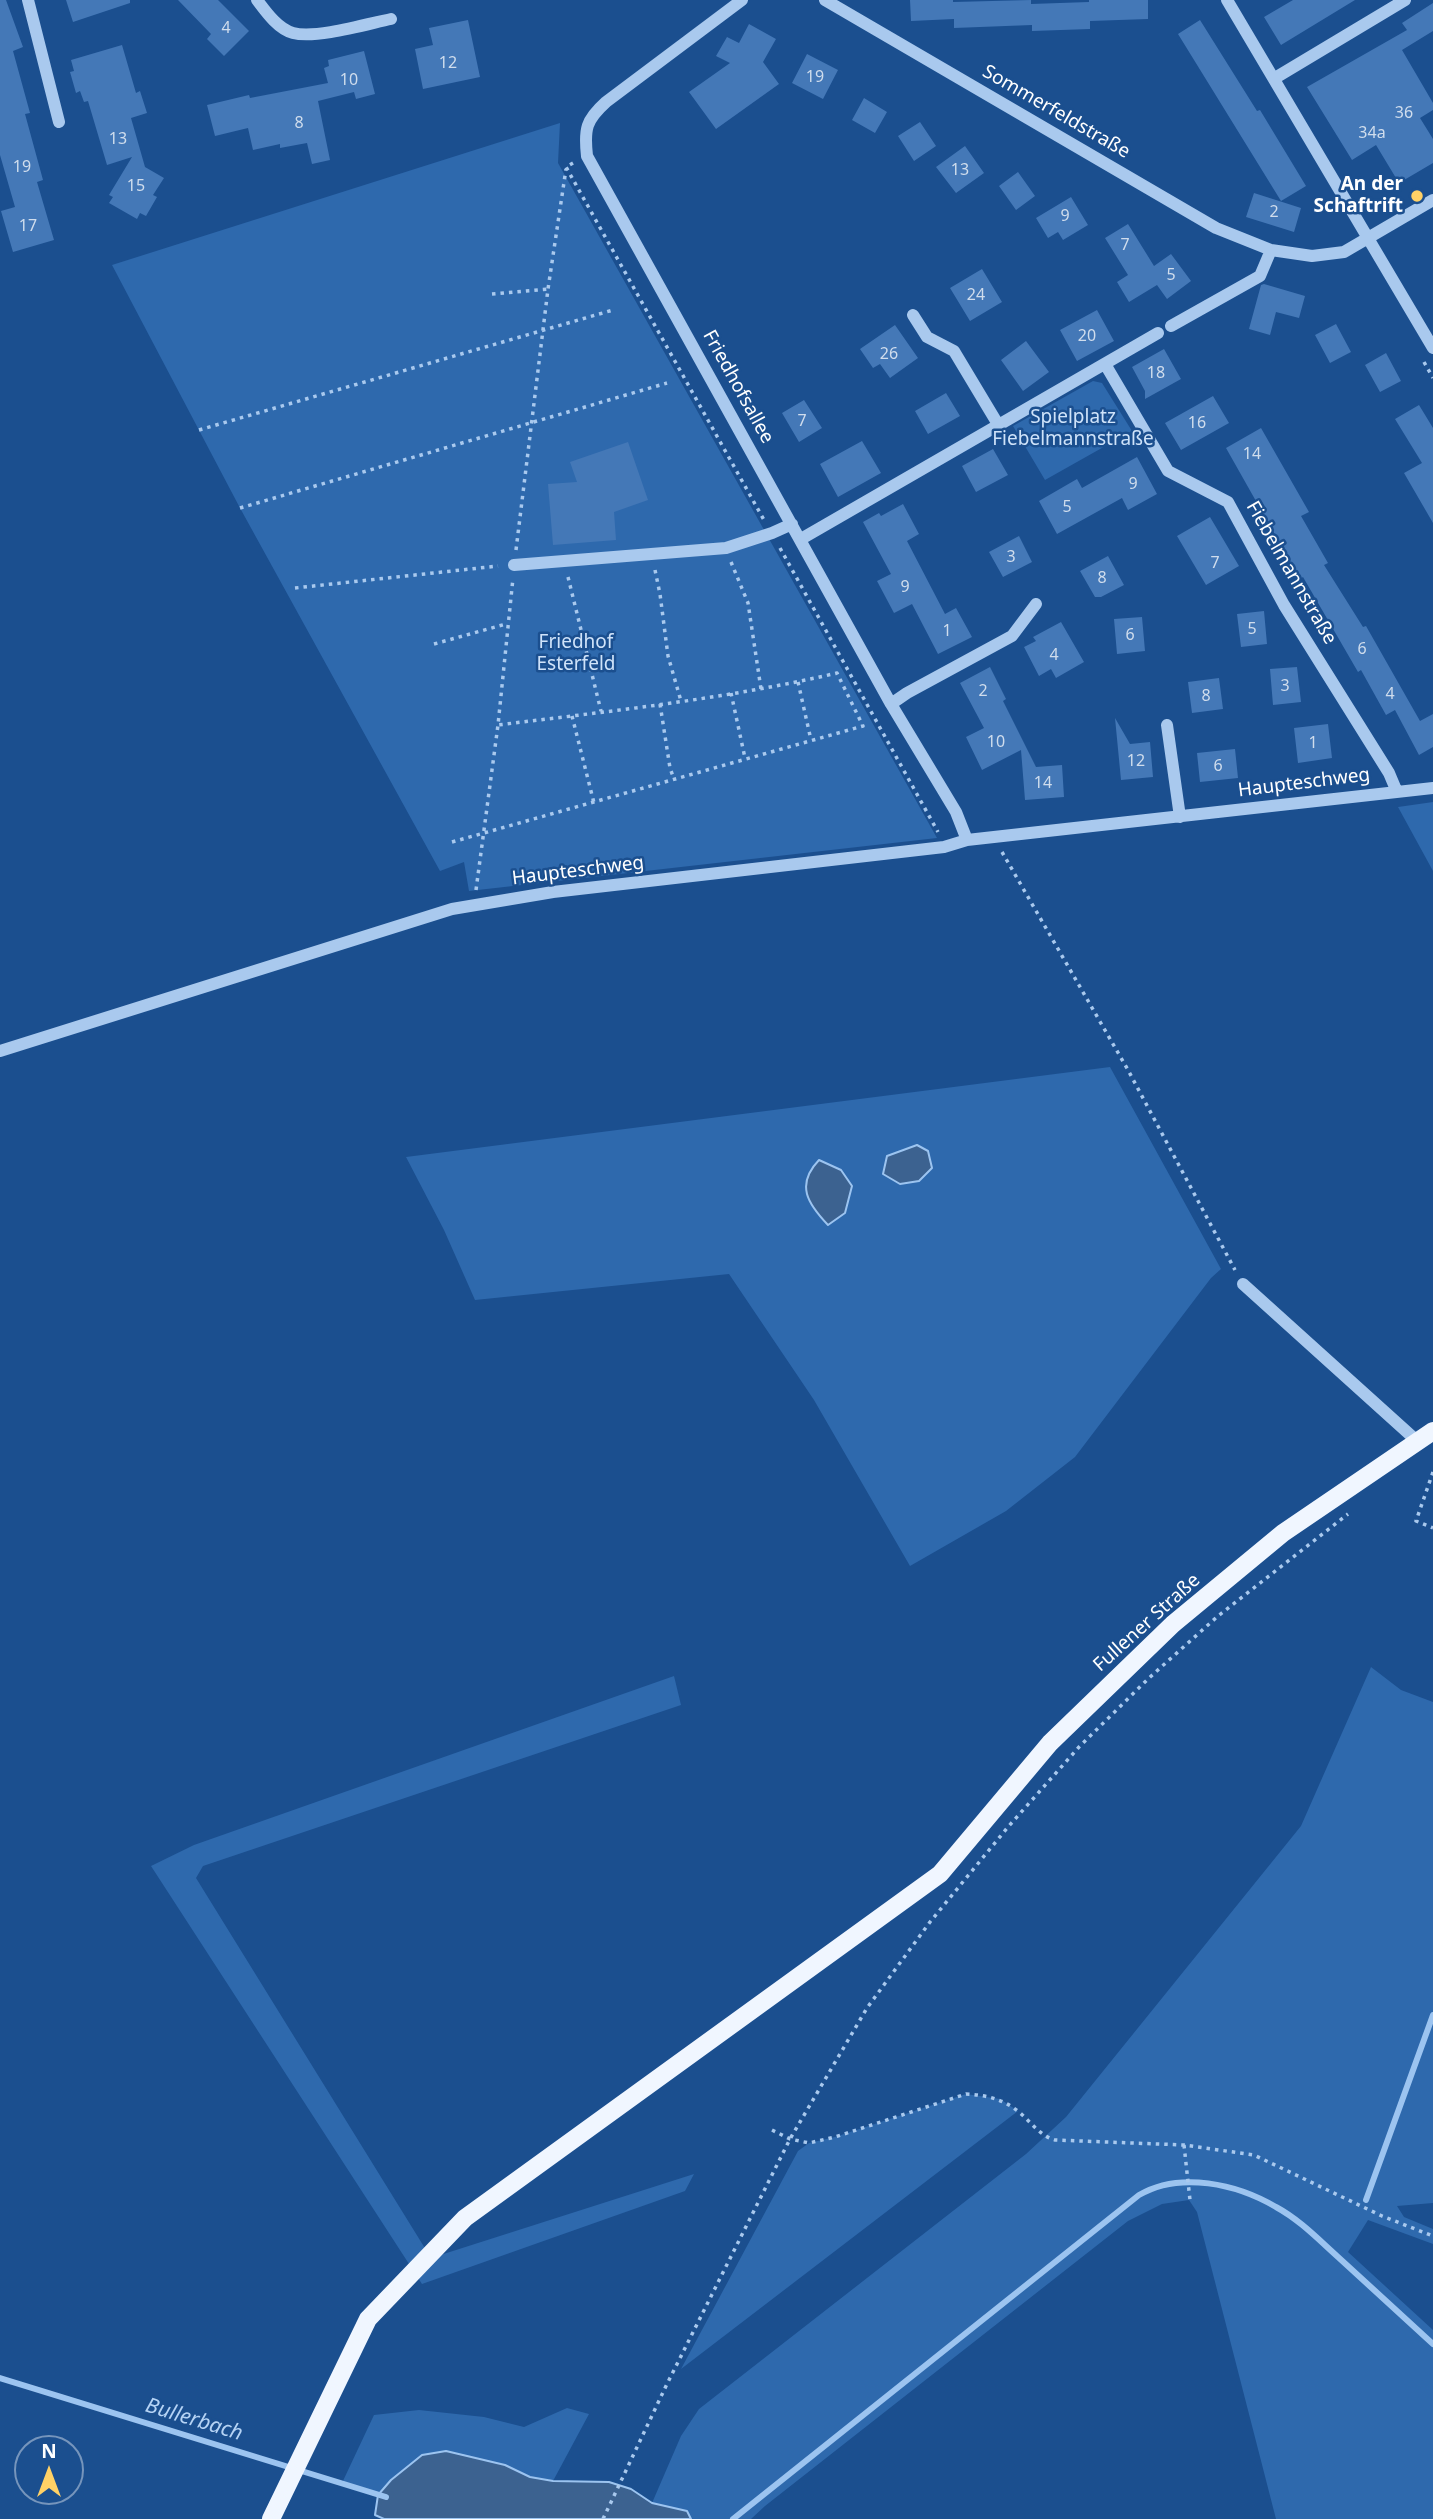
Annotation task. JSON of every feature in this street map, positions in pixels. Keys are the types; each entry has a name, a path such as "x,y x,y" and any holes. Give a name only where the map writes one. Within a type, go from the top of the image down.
{"main road":[{"name":"Fullener Straße","path":"271,2519 368,2319 465,2218 940,1874 1050,1743 1173,1624 1283,1532 1433,1431"}],"street":[{"path":"28,0 59,122"},
{"path":"257,0 272,18 292,33 311,34 391,19"},
{"path":"587,156 585,137 590,116 742,0"},
{"name":"Sommerfeldstraße","path":"825,0 1216,228 1271,250 1312,257 1344,252 1433,200"},
{"path":"1227,0 1433,348"},
{"path":"1275,78 1405,0"},
{"name":"Friedhofsallee","path":"587,156 891,704 956,812 967,841"},
{"path":"1171,326 1260,275 1271,250"},
{"path":"913,315 927,337 954,351 999,426"},
{"path":"800,539 1158,333"},
{"name":"Fiebelmannstraße","path":"1105,364 1168,471 1228,502 1284,605 1389,773 1396,792"},
{"path":"514,565 726,548 792,524"},
{"path":"891,704 1012,636 1036,604"},
{"path":"1167,725 1180,817"},
{"name":"Haupteschweg","path":"0,1051 452,909 476,904 553,892 944,847 967,841 1433,788"},
{"path":"1243,1284 1417,1441"}],"path":[{"path":"566,167 587,156"},
{"path":"476,904 475,886 498,725 514,565 566,167"},
{"path":"566,167 940,835 944,847"},
{"path":"492,294 548,289"},
{"path":"199,429 613,310"},
{"path":"240,508 667,383"},
{"path":"726,548 748,603 761,688"},
{"path":"651,554 660,594 667,656 681,701"},
{"path":"565,561 601,711"},
{"path":"295,588 514,565"},
{"path":"434,644 507,624"},
{"path":"452,842 863,726 837,673 799,682 681,701 498,725"},
{"path":"799,682 811,740"},
{"path":"731,693 745,758"},
{"path":"660,704 674,779"},
{"path":"572,716 594,803"},
{"path":"997,839 1004,856 1128,1070 1243,1284"},
{"path":"1433,1472 1416,1521 1433,1528"},
{"path":"603,2519 790,2138 867,2008 930,1922 1008,1826 1070,1757 1149,1678 1218,1616 1349,1513"},
{"path":"772,2130 809,2143 966,2094 1000,2099 1018,2111 1046,2138 1184,2145 1254,2155 1382,2216 1433,2236"},
{"path":"1184,2145 1190,2200"}],"green space":[{"name":"Friedhof Esterfeld","path":"560,123 558,163 937,838 469,891 464,862 440,871 240,508 112,265"},
{"name":"Spielplatz Fiebelmannstraße","path":"1093,381 1102,383 1132,431 1045,480 1013,426"},
{"path":"1433,802 1433,871 1398,807"},
{"path":"1110,1067 1221,1269 1211,1278 1075,1457 1006,1511 910,1566 814,1400 729,1274 475,1300 444,1230 406,1157"},
{"path":"1371,1667 1401,1690 1433,1702 1433,2203 1397,2206 1404,2217 1433,2229 1433,2244 1368,2220 1348,2252 1433,2330 1433,2519 1276,2519 1197,2212 1189,2200 1162,2204 1128,2221 751,2519 691,2519 686,2511 652,2503 681,2436 699,2409 1026,2154 1066,2117 1301,1826"},
{"path":"674,1676 681,1705 203,1866 196,1878 431,2258 694,2174 685,2191 422,2284 151,1866 194,1845"},
{"path":"966,2094 1000,2099 1018,2111 681,2369 798,2151 809,2143"},
{"path":"567,2408 589,2414 553,2481 530,2477 505,2465 422,2455 391,2480 378,2495 342,2483 374,2415 419,2410 484,2417 524,2427"}],"shaded area":[{"path":"917,1145 928,1151 932,1168 919,1181 900,1184 883,1174 887,1156"},
{"path":"819,1160 841,1170 852,1186 845,1213 828,1225 815,1210 807,1194 807,1178"},
{"path":"446,2451 505,2465 530,2477 553,2481 609,2482 631,2489 652,2503 687,2511 691,2519 384,2519 375,2515 378,2495 391,2480 422,2455"}],"building":[{"path":"0,0 6,0 23,47 13,51 30,113 25,114 43,180 37,182 54,240 13,252 1,211 15,207 0,155"},
{"path":"66,0 130,0 130,3 73,22"},
{"path":"178,0 218,0 249,31 224,56 207,39 211,34"},
{"path":"910,0 1031,0 1031,4 1148,0 1148,19 1090,21 1090,29 1032,31 1032,25 954,28 954,19 911,21"},
{"path":"1293,0 1355,0 1281,45 1264,17"},
{"path":"1433,3 1433,31 1402,50 1433,103 1433,110 1420,118 1433,139 1433,163 1399,183 1376,145 1352,160 1307,87 1407,30 1402,23"},
{"path":"468,20 480,77 423,89 415,49 433,45 429,28"},
{"path":"1200,20 1257,111 1260,110 1306,186 1281,201 1178,34"},
{"path":"749,24 776,39 763,62 779,84 716,129 689,92 730,63 716,56 727,37 739,43"},
{"path":"122,45 136,93 140,91 147,113 131,118 145,167 164,178 153,195 157,197 146,216 140,213 137,219 109,203 113,197 109,195 132,157 107,165 88,101 84,102 80,91 76,93 70,72 74,71 71,60"},
{"path":"364,51 375,94 356,99 354,92 318,101 330,160 312,164 307,143 280,148 280,144 253,150 248,128 215,136 207,105 249,95 250,98 328,83 324,68 329,66 328,60"},
{"path":"807,54 838,70 823,99 792,83"},
{"path":"864,98 887,112 875,133 852,120"},
{"path":"920,122 936,146 914,161 898,136"},
{"path":"965,146 984,173 956,193 936,167"},
{"path":"1018,172 1035,196 1016,210 999,186"},
{"path":"1254,193 1301,208 1294,232 1246,217"},
{"path":"1071,197 1088,225 1063,240 1058,232 1048,238 1036,218"},
{"path":"1128,224 1154,266 1171,254 1191,281 1167,299 1157,285 1129,302 1117,282 1128,275 1105,238"},
{"path":"982,269 1002,302 970,321 950,288"},
{"path":"1261,285 1305,296 1299,318 1276,312 1270,335 1249,329"},
{"path":"1097,310 1114,341 1077,361 1060,330"},
{"path":"1336,324 1351,352 1330,363 1315,335"},
{"path":"895,325 918,358 890,378 880,364 873,368 860,349"},
{"path":"1026,341 1049,372 1023,391 1001,360"},
{"path":"1164,349 1181,379 1145,399 1145,391 1132,367"},
{"path":"1386,353 1401,381 1380,392 1365,365"},
{"path":"946,393 960,416 928,434 915,411"},
{"path":"1213,396 1229,423 1181,450 1165,423"},
{"path":"804,400 822,428 799,442 782,413"},
{"path":"1419,405 1433,428 1433,523 1404,473 1422,463 1395,419"},
{"path":"1261,428 1309,512 1301,516 1328,563 1324,565 1363,627 1366,626 1420,721 1433,714 1433,747 1419,755 1395,710 1386,715 1361,670 1358,672 1303,577 1300,579 1226,448"},
{"path":"862,441 881,473 838,497 820,464"},
{"path":"628,442 648,500 614,512 616,540 553,545 548,484 577,482 570,462"},
{"path":"993,449 1008,475 976,492 962,466"},
{"path":"1137,457 1157,494 1128,510 1122,498 1057,534 1039,501 1077,479 1082,488"},
{"path":"903,504 919,534 907,541 945,614 956,608 972,637 938,654 912,604 894,613 877,581 891,574 863,522"},
{"path":"1210,517 1239,566 1206,585 1177,536"},
{"path":"1019,536 1032,562 1003,577 989,552"},
{"path":"1108,556 1124,585 1101,597 1095,597 1080,571"},
{"path":"1264,611 1267,644 1241,647 1237,614"},
{"path":"1142,617 1145,651 1117,654 1114,619"},
{"path":"1061,622 1084,662 1056,678 1051,669 1039,676 1024,647 1036,641 1033,637"},
{"path":"990,667 1006,699 1003,701 1036,767 1062,765 1064,797 1025,800 1021,750 982,770 966,737 984,728 960,683"},
{"path":"1297,667 1301,702 1273,705 1270,669"},
{"path":"1219,678 1223,709 1192,713 1188,682"},
{"path":"1115,718 1130,744 1150,742 1153,777 1121,780"},
{"path":"1328,724 1332,758 1298,763 1294,728"},
{"path":"1235,749 1238,778 1200,782 1197,753"}],"waterway":[{"path":"1366,2200 1433,2015"},
{"path":"733,2519 1139,2195 1155,2188 1190,2182 1208,2183 1244,2192 1276,2207 1309,2230 1433,2344"},
{"name":"Bullerbach","path":"0,2378 386,2497"}],"place":[{"name":"An der Schaftrift","path":"1417,196"}]}
